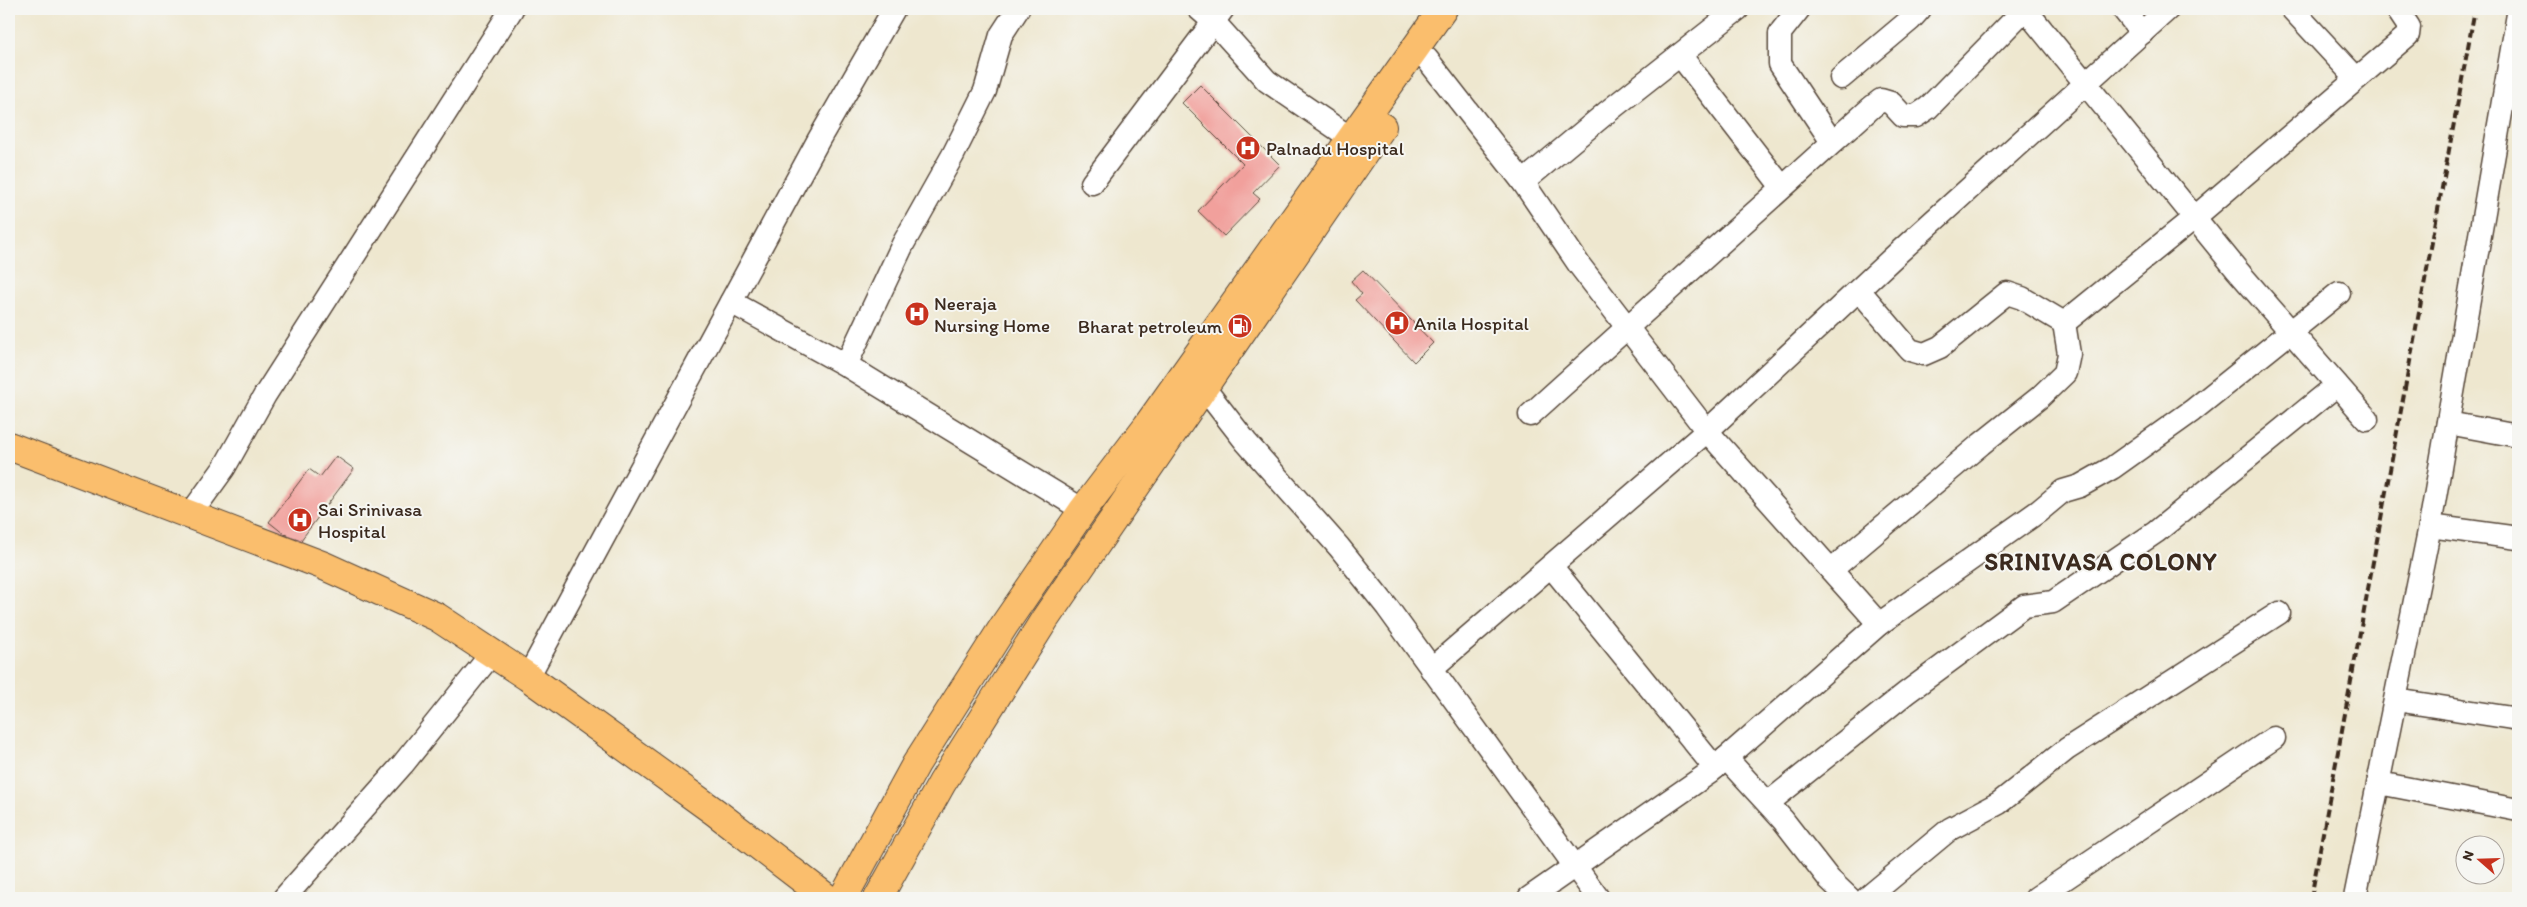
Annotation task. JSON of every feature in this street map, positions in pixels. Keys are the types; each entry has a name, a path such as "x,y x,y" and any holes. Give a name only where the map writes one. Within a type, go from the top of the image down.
{"main road":[{"path":"843,898 916,764 1005,624 1083,510 1147,426 1443,9"},
{"path":"878,898 942,784 1045,619 1335,199 1427,59 1464,9"},
{"path":"9,446 322,566 436,617 493,652 528,677 715,812 827,898"}],"street":[{"path":"190,515 224,468 265,395 512,9"},
{"path":"528,677 731,302 894,9"},
{"path":"846,365 903,244 953,155 985,91 1001,35 1018,9"},
{"path":"1523,182 1738,9"},
{"path":"1799,9 1780,33 1780,64 1832,142"},
{"path":"1841,78 1910,20 1920,9"},
{"path":"1530,415 1626,326 1881,100 1891,103 1903,116 1916,116 1928,108 2025,9 2194,218 2367,419"},
{"path":"2123,9 2142,33"},
{"path":"1431,669 1707,431 2168,9"},
{"path":"2292,9 2356,78"},
{"path":"2064,323 2194,218 2408,35 2409,27 2397,9"},
{"path":"1092,182 1212,13 1267,81 1352,139"},
{"path":"2355,898 2430,526 2514,64 2518,14"},
{"path":"1680,55 1782,187"},
{"path":"1427,59 1523,182 1580,266 1707,431 1879,624"},
{"path":"1831,570 2040,397 2065,373 2070,354 2064,323 2022,298 2007,293 1940,347 1924,354 1910,350 1859,290"},
{"path":"1529,898 1721,763 1879,624 2039,511 2063,491 2080,486 2112,468 2192,411 2339,293"},
{"path":"731,302 846,365 1083,510"},
{"path":"1768,803 1906,693 2016,611 2024,606 2053,602 2156,532 2337,385"},
{"path":"1204,388 1246,442 1339,546 1387,607 1598,898"},
{"path":"2448,423 2518,436"},
{"path":"2430,526 2518,538"},
{"path":"1551,566 1721,763 1768,803 1829,879 1849,898"},
{"path":"1867,898 1950,829 1999,803 2067,749 2279,613"},
{"path":"284,898 403,764 493,652"},
{"path":"2396,700 2518,719"},
{"path":"2036,898 2274,738"},
{"path":"2379,783 2518,810"}],"building":[{"path":"1200,85 1280,165 1253,193 1260,199 1224,236 1198,211 1243,164 1182,103"},
{"path":"1363,270 1433,343 1414,362 1355,300 1362,294 1351,281"},
{"path":"336,456 354,469 301,540 284,534 269,522 309,469 320,477"}],"railway":[{"path":"2311,898 2475,9"}],"place":[{"name":"Palnadu Hospital","path":"1248,148"},
{"name":"Neeraja Nursing Home","path":"917,314"},
{"name":"Anila Hospital","path":"1397,323"},
{"name":"Bharat petroleum","path":"1240,326"},
{"name":"Sai Srinivasa Hospital","path":"300,520"}],"district":[{"name":"SRINIVASA COLONY","path":"2101,561"}]}
